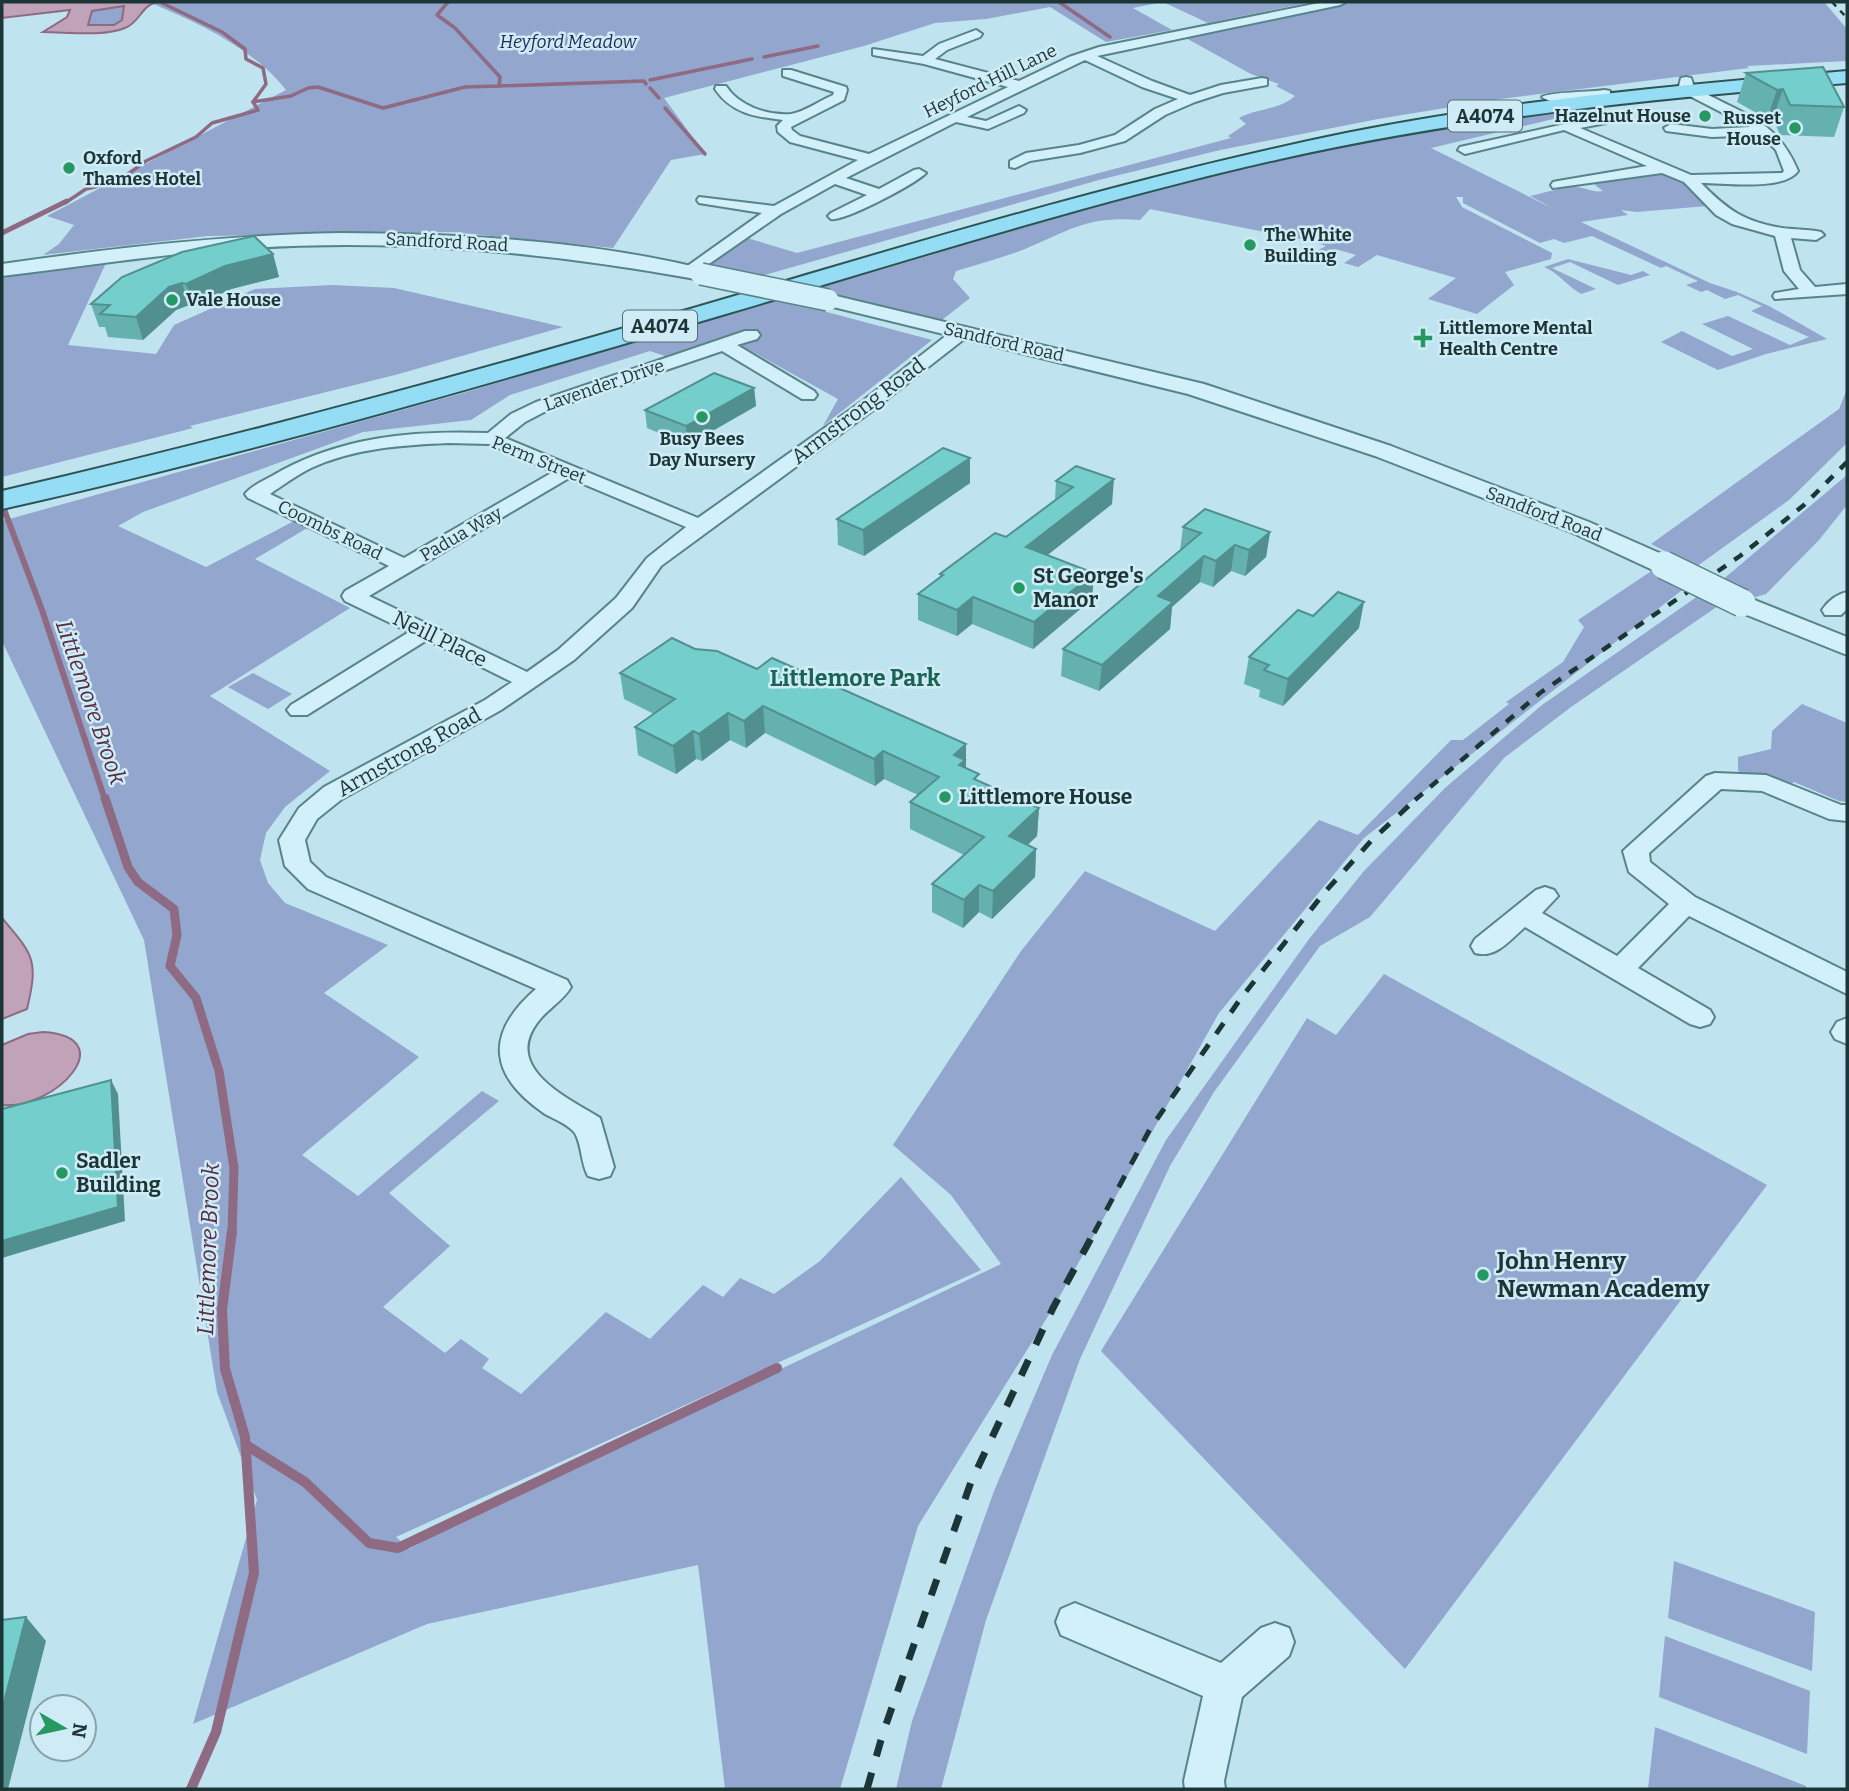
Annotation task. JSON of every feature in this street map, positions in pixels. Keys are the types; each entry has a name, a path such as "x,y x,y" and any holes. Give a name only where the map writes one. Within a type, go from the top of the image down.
{"main road":[{"name":"A4074","path":"2,500 34,485 455,369 1116,181 1283,142 1382,123 1549,97 1690,86 1847,69"},
{"name":"A4074","path":"2,484 34,485 455,384 1139,187 1283,153 1401,130 1690,86 1847,77"}],"street":[{"name":"Heyford Hill Lane","path":"694,273 776,211 833,179 955,117 1086,56 1197,30 1340,2"},
{"path":"925,60 943,47 976,34"},
{"path":"877,52 957,66 1021,86"},
{"path":"1086,56 1111,65 1147,84 1190,99"},
{"path":"786,74 841,90 839,97 794,118 784,126 785,132 794,139 870,159"},
{"path":"1015,164 1026,158 1080,149 1121,138 1160,112 1190,99 1221,89 1262,82"},
{"path":"1722,103 1743,85"},
{"path":"1689,179 1787,176 1791,171 1782,149 1765,131 1722,103 1709,102 1690,86"},
{"path":"721,89 727,100 737,106 794,118"},
{"path":"955,117 988,125 1019,110"},
{"path":"1465,150 1565,125 1601,120"},
{"path":"1565,125 1689,179 1721,212 1737,222 1782,233 1816,235"},
{"path":"1671,128 1712,133 1765,131"},
{"path":"1558,186 1663,168"},
{"path":"836,216 919,173"},
{"path":"833,179 880,194"},
{"path":"704,200 776,211"},
{"path":"1782,233 1792,271 1811,293"},
{"name":"Sandford Road","path":"2,270 117,255 286,240 392,239 537,247 694,273 828,300 1196,389 1383,451 1580,527 1742,603 1847,647"},
{"path":"1781,296 1847,289"},
{"name":"Armstrong Road","path":"599,1167 589,1126 540,1095 516,1072 514,1041 523,1021 557,987 317,883 298,866 292,840 308,814 333,793 493,705 566,655 624,603 654,562 866,407 962,332"},
{"name":"Lavender Drive","path":"492,439 518,418 542,406 751,335"},
{"path":"723,344 808,395"},
{"name":"Perm Street","path":"255,494 275,479 305,464 355,448 412,439 492,439 700,526"},
{"name":"Padua Way","path":"353,596 568,471"},
{"name":"Coombs Road","path":"255,494 405,566"},
{"name":"Neill Place","path":"353,596 528,681"},
{"path":"299,710 426,631"},
{"path":"1847,813 1838,813 1766,783 1723,773 1636,851 1638,866 1686,903 1847,984"},
{"path":"1485,946 1545,896"},
{"path":"1619,970 1686,903"},
{"path":"1523,914 1700,1017"},
{"path":"1074,1622 1186,1667 1225,1686"},
{"path":"1205,1789 1204,1781 1225,1686 1275,1642"}],"green space":[{"name":"Heyford Meadow","path":"1162,2 1133,8 1172,30 1106,42 1050,7 986,19 935,23 864,46 664,98 705,154 671,160 613,248 453,232 208,236 43,255 59,244 74,225 47,216 286,90 273,75 242,50 188,19 151,3"},
{"path":"1163,2 1312,2 1208,23"},
{"path":"1356,2 1824,2 1847,29 1847,61 1747,66 1749,68 1500,99 1378,119 1220,150 1099,180 754,278 711,269 707,264 747,238 797,253 1231,138 1228,136 1246,124 1239,118 1282,104 1295,96 1276,86 1279,84 1251,74 1184,37"},
{"path":"125,6 122,20 114,25 88,25 91,11"},
{"path":"1591,110 1431,148 1556,210 1530,196 1570,187 1603,191 1595,185 1598,182 1668,174 1687,185 1707,206 1637,212 1621,210 1628,215 1581,222 1710,283 1769,306 1827,339 1766,354 1718,370 1661,342 1682,331 1732,356 1753,349 1702,324 1728,316 1790,345 1809,337 1751,311 1762,306 1738,295 1725,299 1707,290 1701,292 1686,285 1698,281 1666,266 1661,268 1592,236 1564,243 1554,239 1540,243 1463,203 1463,197 1456,197 1462,207 1552,253 1551,259 1505,272 1514,285 1477,314 1428,299 1456,278 1377,255 1358,267 1344,263 1356,255 1339,250 1326,259 1311,254 1326,246 1315,242 1150,209 1140,220 1120,219 1089,223 1017,252 956,271 953,279 970,298 942,320 816,289 1172,184 1319,150 1460,123"},
{"path":"1568,259 1631,275 1643,271 1650,275 1618,285 1570,262 1552,268 1596,289 1581,294 1544,267"},
{"path":"106,263 68,345 156,354 174,325 255,289 332,285 394,288 563,327 395,375 190,426 193,428 2,477 2,278"},
{"path":"778,299 932,340 823,426 838,399 755,353 721,338 665,356 650,351 510,395 471,420 363,432 143,512 118,526 206,567 294,521 309,527 255,559 350,608 210,696 330,771 285,807 266,833 260,860 268,883 285,903 388,945 324,993 419,1057 302,1155 358,1196 482,1091 499,1101 389,1193 450,1246 383,1307 445,1353 461,1339 489,1359 482,1368 521,1394 606,1312 650,1339 703,1285 723,1297 740,1278 774,1294 820,1261 901,1177 981,1270 396,1537 409,1549 560,1466 724,1396 1001,1264 951,1195 893,1145 1021,951 1085,871 1215,931 1319,820 1358,835 1451,740 1463,740 1509,704 1506,702 1563,662 1584,627 1578,620 1653,570 1686,587 1364,838 1219,1013 1053,1308 918,1526 840,1789 725,1789 698,1565 427,1624 193,1724 257,1500 217,1392 144,940 2,641 2,521 463,393"},
{"path":"1847,389 1847,443 1789,500 1696,567 1651,544 1839,409"},
{"path":"1847,475 1847,505 1819,540 1766,594 1752,598 1721,581"},
{"path":"1698,596 1718,606 1571,707 1504,758 1370,917 1320,946 1214,1092 1170,1166 1080,1359 986,1620 941,1789 896,1789 912,1721 994,1491 1052,1355 1166,1140 1309,939 1364,871 1445,788 1542,705"},
{"path":"253,673 292,694 268,709 228,687"},
{"path":"1802,704 1847,723 1847,802 1794,782 1789,786 1738,771 1738,757 1771,749 1772,731"},
{"path":"1384,974 1767,1185 1405,1669 1101,1351 1307,1018 1336,1035"},
{"path":"1674,1561 1815,1612 1812,1671 1668,1618"},
{"path":"1665,1636 1810,1691 1807,1754 1659,1697"},
{"path":"1655,1727 1806,1786 1806,1789 1648,1789"}],"shaded area":[{"path":"2,2 159,2 148,6 135,22 116,31 43,32 67,17 70,10 2,18","holes":["124,6 122,20 114,25 88,25 92,11"]},
{"path":"2,918 27,950 33,968 33,979 27,1009 2,1019"},
{"path":"43,1032 66,1037 78,1046 79,1059 73,1072 60,1085 42,1096 23,1104 2,1105 2,1045 28,1034"}],"building":[{"path":"1823,67 1844,107 1790,105 1783,89 1777,90 1746,73"},
{"path":"254,236 273,254 225,266 186,284 169,287 136,317 100,314 110,305 91,304 122,277 182,252"},
{"path":"714,373 754,388 686,426 645,410"},
{"path":"943,448 970,458 863,530 837,519"},
{"path":"1076,466 1114,479 1026,547 1094,573 1034,622 973,597 957,610 918,594 995,533 1006,537 1073,487 1056,481"},
{"path":"1205,509 1270,532 1249,550 1235,545 1216,561 1204,556 1158,596 1173,602 1102,665 1063,649 1201,533 1183,527"},
{"path":"1338,592 1364,602 1288,679 1264,670 1269,665 1249,657 1298,610 1313,616"},
{"path":"672,638 695,649 717,651 757,669 772,658 966,744 954,755 965,760 959,765 979,774 974,779 1039,808 1009,836 1036,849 993,891 979,885 964,900 932,884 984,837 910,802 939,777 883,751 874,759 763,706 744,721 728,713 699,734 693,731 673,746 635,727 675,699 620,673"},
{"name":"Sadler Building","path":"111,1080 118,1207 2,1241 2,1109"},
{"path":"26,1617 2,1710 2,1620"}],"waterway":[{"path":"160,2 222,32 245,49 246,59 263,68 266,84 253,102"},
{"name":"Littlemore Brook","path":"448,2 437,15 455,28 500,77 499,86"},
{"path":"1059,2 1110,37"},
{"path":"764,57 818,46"},
{"path":"650,80 752,59"},
{"path":"499,86 644,81 646,84"},
{"name":"Littlemore Brook","path":"253,102 291,96 308,88 318,87 383,108 465,87 499,86"},
{"path":"650,88 659,98"},
{"name":"Littlemore Brook","path":"65,203 86,189 117,182 146,161 196,137 212,123 258,110 253,102"},
{"path":"665,108 705,154"},
{"name":"Littlemore Brook","path":"2,233 67,201"},
{"name":"Littlemore Brook","path":"2,504 42,610 105,800"},
{"name":"Littlemore Brook","path":"105,798 128,867 138,882 174,909 177,935 170,966 196,998 219,1071 234,1168 232,1233"},
{"name":"Littlemore Brook","path":"191,1789 216,1732 254,1573 245,1437 225,1369 222,1310 232,1231"},
{"path":"246,1445 305,1482 369,1543 398,1548 777,1368"}],"railway":[{"path":"1832,2 1847,18"},
{"path":"1415,800 1540,693 1740,556 1804,505 1847,462"},
{"path":"1094,1233 1150,1129 1241,998 1324,893 1371,841 1417,798"},
{"path":"867,1789 883,1733 971,1482 1053,1308 1095,1231"}],"place":[{"name":"Hazelnut House","path":"1705,116"},
{"name":"Russet House","path":"1795,128"},
{"name":"Oxford Thames Hotel","path":"69,168"},
{"name":"The White Building","path":"1250,245"},
{"name":"Vale House","path":"172,300"},
{"name":"Littlemore Mental Health Centre","path":"1423,338"},
{"name":"Busy Bees Day Nursery","path":"702,417"},
{"name":"St George's Manor","path":"1019,588"},
{"name":"Littlemore House","path":"945,797"},
{"name":"Sadler Building","path":"62,1173"},
{"name":"John Henry Newman Academy","path":"1483,1275"}],"district":[{"name":"Littlemore Park","path":"855,678"}]}
